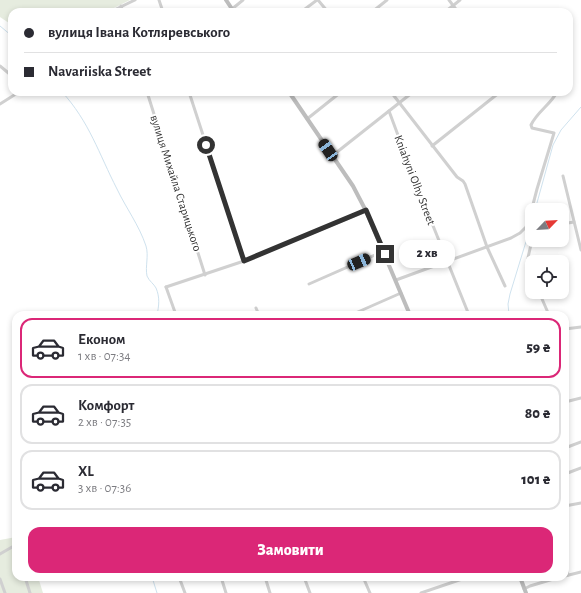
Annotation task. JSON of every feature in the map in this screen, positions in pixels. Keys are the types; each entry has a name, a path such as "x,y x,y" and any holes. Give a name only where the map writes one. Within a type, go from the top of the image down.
{"street":[{"path":"117,8 135,0"},
{"path":"235,8 243,0"},
{"path":"306,8 317,0 324,8"},
{"path":"377,8 387,0"},
{"path":"449,0 453,6"},
{"path":"450,8 460,0"},
{"path":"0,66 8,73"},
{"path":"0,104 13,96"},
{"name":"вулиця Михайла Старицького","path":"148,96 205,274"},
{"path":"189,96 244,261"},
{"path":"292,96 353,186 366,210 408,311"},
{"path":"307,119 336,96"},
{"path":"394,96 457,178 463,181 487,247 505,286"},
{"path":"332,156 408,96"},
{"path":"432,146 495,96"},
{"path":"396,280 511,238 520,233 526,227 554,133 532,128 531,125 546,105 555,96"},
{"name":"Kniahyni Olhy Street","path":"389,111 415,181 467,311"},
{"path":"563,176 581,250"},
{"path":"175,311 167,287 244,261 366,210"},
{"path":"569,223 574,222"},
{"path":"309,284 384,251"},
{"path":"360,311 401,293"},
{"path":"542,299 547,311"},
{"path":"569,328 581,327"},
{"path":"569,401 581,398"},
{"path":"569,446 581,442"},
{"path":"569,472 581,468"},
{"path":"569,505 581,503"},
{"path":"0,554 12,547"},
{"path":"569,575 581,572"},
{"path":"0,579 5,593"},
{"path":"26,581 30,593"},
{"path":"180,581 185,593"},
{"path":"222,581 226,593"},
{"path":"266,581 270,593"},
{"path":"306,581 310,593"},
{"path":"365,581 370,593"},
{"path":"421,593 456,581"},
{"path":"521,581 525,591 530,586 547,581"}],"shaded area":[{"path":"0,0 130,0 114,8 8,8 8,22 0,17"},
{"path":"12,538 12,581 39,581 43,593 0,593 0,540"}],"waterway":[{"path":"0,26 8,33"},
{"path":"65,96 87,126 143,238 147,250 147,276 156,288 159,298 158,311"},
{"path":"537,203 553,145 561,130 581,107"},
{"path":"509,311 510,294 525,245"},
{"path":"153,581 157,593"}],"route":[{"path":"206,145 244,261 366,210 385,254"}]}
